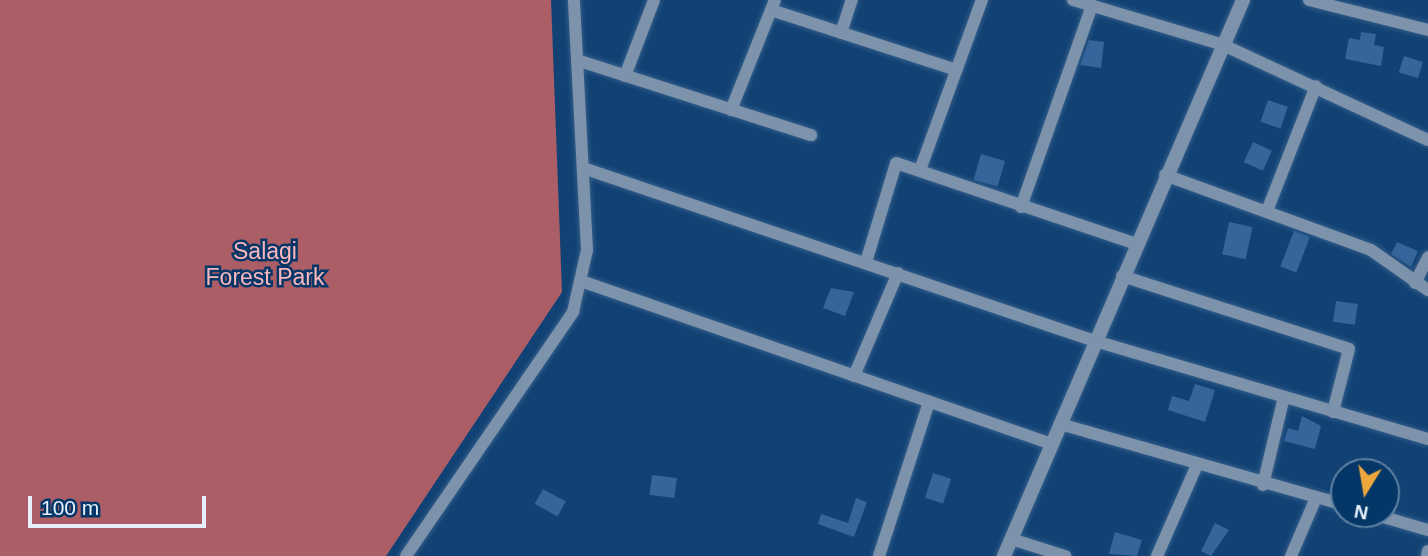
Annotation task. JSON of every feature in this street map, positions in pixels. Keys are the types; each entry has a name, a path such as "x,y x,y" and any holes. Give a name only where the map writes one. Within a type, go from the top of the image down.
{"street":[{"path":"405,556 573,313 587,250 574,0"},
{"path":"625,76 654,0"},
{"path":"841,33 852,0"},
{"path":"920,170 982,0"},
{"path":"1073,0 1221,44 1428,140"},
{"path":"1004,556 1221,44 1243,0"},
{"path":"1309,0 1428,30"},
{"path":"731,110 773,5 841,33 957,70"},
{"path":"1021,207 1091,5"},
{"path":"577,60 811,135"},
{"path":"1267,211 1316,86"},
{"path":"866,262 895,163 1136,244"},
{"path":"583,168 1095,341 1428,439"},
{"path":"1165,175 1371,250 1415,284 1428,290"},
{"path":"1415,284 1428,257"},
{"path":"854,376 898,273"},
{"path":"1122,276 1349,349 1334,412"},
{"path":"581,281 1051,444"},
{"path":"1263,485 1284,397"},
{"path":"879,556 929,402"},
{"path":"1060,424 1263,485 1330,502"},
{"path":"1157,556 1197,465"},
{"path":"1291,556 1316,498"},
{"path":"1400,522 1428,530"},
{"path":"1011,539 1065,556"}],"green space":[{"name":"Salagi Forest Park","path":"0,0 551,0 562,292 386,556 0,556"}],"building":[{"path":"1361,32 1376,34 1374,45 1384,47 1381,66 1345,59 1349,38 1360,40"},
{"path":"1089,40 1104,42 1101,68 1080,65"},
{"path":"1404,56 1423,62 1418,78 1399,72"},
{"path":"1268,100 1288,107 1280,129 1261,122"},
{"path":"1253,142 1272,151 1263,171 1244,162"},
{"path":"981,154 1005,161 998,187 974,180"},
{"path":"1229,222 1252,227 1246,259 1222,254"},
{"path":"1294,231 1310,237 1296,273 1280,266"},
{"path":"1397,242 1418,251 1411,267 1391,254"},
{"path":"831,288 854,292 845,316 823,308"},
{"path":"1336,301 1358,304 1355,325 1333,322"},
{"path":"1195,384 1215,390 1205,422 1168,410 1172,396 1189,401"},
{"path":"1302,416 1321,426 1315,449 1284,441 1288,428 1298,431"},
{"path":"933,473 951,479 943,504 925,498"},
{"path":"652,475 677,478 674,498 650,495"},
{"path":"543,489 566,502 557,516 535,504"},
{"path":"856,498 867,502 854,537 818,524 821,514 848,523"},
{"path":"1215,523 1229,530 1211,556 1201,551"},
{"path":"1115,532 1142,540 1137,556 1109,554"}]}
